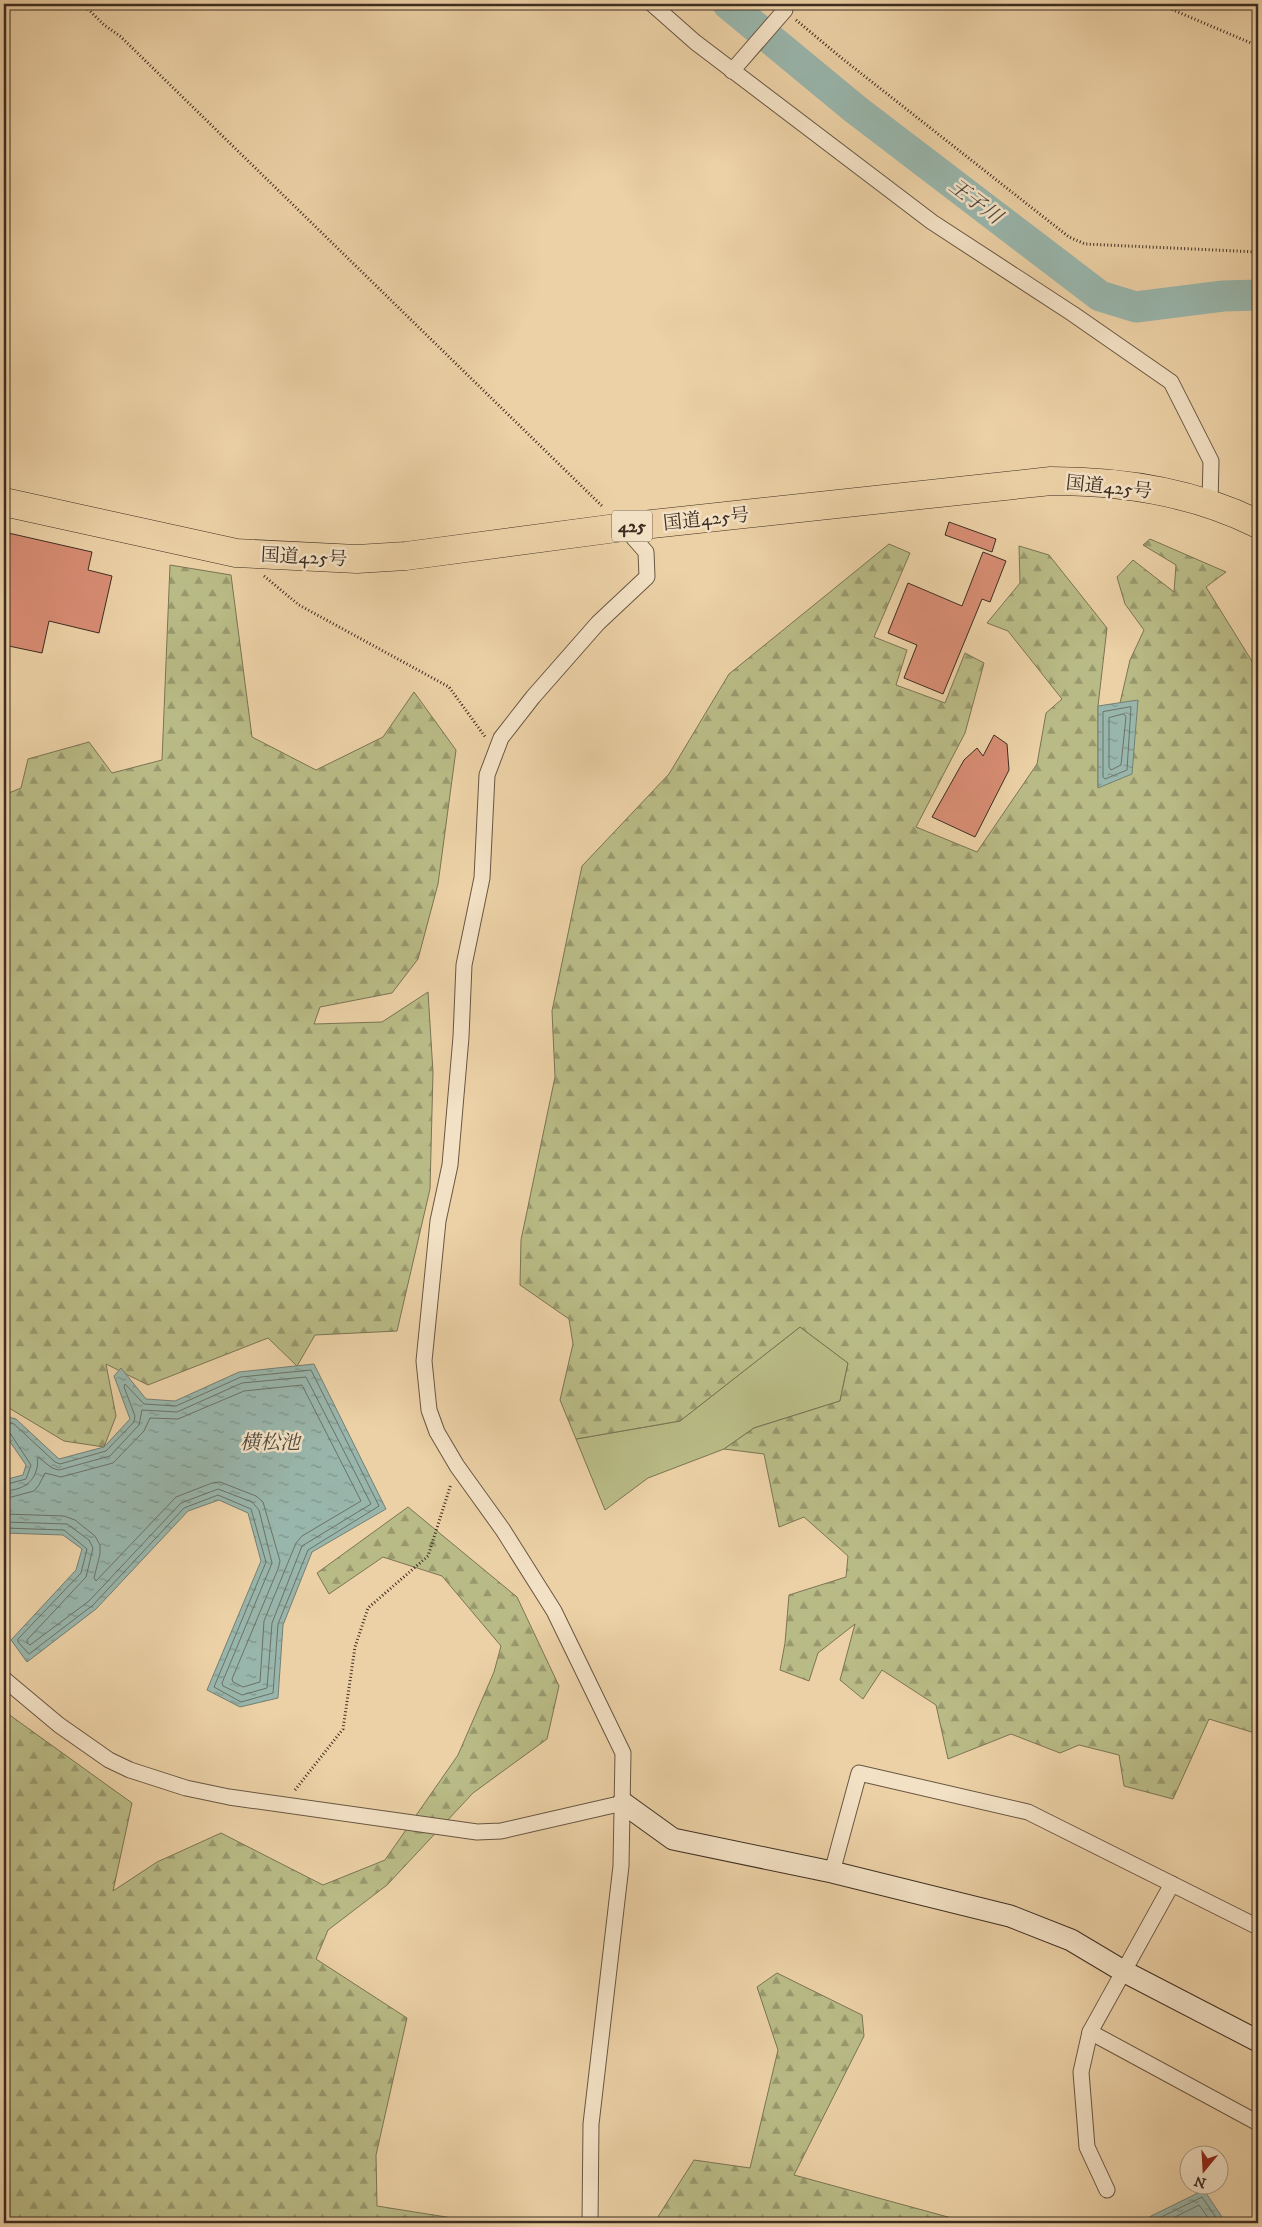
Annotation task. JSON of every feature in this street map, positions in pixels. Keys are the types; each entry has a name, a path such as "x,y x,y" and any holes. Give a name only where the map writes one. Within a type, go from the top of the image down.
{"highway":[{"name":"国道425号","path":"4,502 236,552 357,559 406,556 624,527 1051,481 1090,481 1118,484 1210,503 1258,524"}],"street":[{"path":"652,4 695,42 738,66 932,222 1171,382 1211,461 1210,503"},
{"path":"738,66 785,10"},
{"path":"590,2223 591,2124 621,1866 623,1753 554,1611 503,1530 457,1466 437,1432 429,1410 424,1361 438,1221 450,1165 461,1038 464,965 482,878 487,775 501,738 552,675 598,623 647,577 646,552 624,527"},
{"path":"4,1679 59,1725 109,1760 130,1770 186,1788 284,1805 477,1832 502,1831 623,1803 673,1839 832,1872 1010,1916 1071,1940 1123,1971 1258,2042"},
{"path":"832,1872 859,1773 1028,1812 1258,1927"},
{"path":"1107,2190 1087,2147 1081,2072 1090,2032 1172,1884"},
{"path":"1090,2032 1258,2123"}],"path":[{"path":"83,4 104,26 127,43 624,527"},
{"path":"1159,4 1258,46"},
{"path":"785,10 844,60 1068,237 1085,244 1258,252"},
{"path":"236,552 299,604 449,687 496,752"},
{"path":"284,1805 343,1729 355,1647 368,1608 428,1556 457,1466"}],"green space":[{"path":"1150,539 1226,572 1206,587 1258,671 1258,1734 1209,1719 1173,1799 1124,1786 1119,1755 1079,1745 1060,1753 1011,1734 948,1759 936,1705 882,1670 863,1699 840,1680 855,1624 818,1653 809,1681 780,1670 785,1643 789,1595 846,1577 848,1556 804,1517 779,1527 764,1454 724,1449 754,1428 840,1401 848,1363 800,1327 680,1421 576,1439 560,1400 573,1344 569,1319 520,1285 521,1240 555,1077 552,1011 582,866 669,774 729,674 889,544 910,553 874,637 907,650 896,685 945,703 965,653 984,663 965,733 916,827 977,852 1037,764 1046,713 1062,699 1008,631 987,623 1020,583 1019,546 1049,555 1107,628 1098,706 1098,787 1138,701 1120,703 1130,660 1144,630 1125,604 1117,577 1133,560 1174,592 1176,565 1143,545"},
{"path":"170,565 231,575 252,737 316,770 383,737 414,692 456,750 438,884 418,959 392,993 320,1007 314,1024 382,1022 428,992 433,1072 430,1189 397,1331 315,1335 297,1366 268,1338 148,1385 106,1364 116,1416 104,1447 64,1441 4,1405 4,795 21,788 28,759 89,742 112,773 162,760"},
{"path":"800,1327 848,1363 840,1401 754,1428 724,1449 648,1478 605,1510 576,1439 680,1421"},
{"path":"408,1507 517,1597 559,1686 547,1739 473,1793 387,1885 328,1930 316,1959 407,2018 376,2155 377,2206 484,2223 4,2223 4,1711 132,1803 113,1891 157,1862 221,1833 323,1885 385,1860 458,1755 494,1672 501,1646 442,1576 383,1557 329,1594 317,1573"},
{"path":"777,1973 862,2015 864,2036 794,2175 970,2223 654,2223 694,2160 750,2168 778,2050 757,1987"}],"water":[{"path":"1138,700 1132,774 1098,788 1098,706"},
{"name":"横松池","path":"314,1364 386,1509 312,1552 283,1625 278,1698 240,1707 207,1690 261,1561 248,1513 219,1500 188,1511 96,1609 27,1662 11,1640 76,1570 82,1549 63,1535 4,1533 4,1480 23,1475 26,1465 4,1433 4,1416 16,1419 59,1459 104,1447 130,1419 114,1376 121,1368 146,1399 175,1401 239,1372"},
{"path":"1196,2194 1207,2194 1226,2223 1139,2223"}],"building":[{"path":"949,522 996,539 992,552 945,535"},
{"path":"4,532 92,552 88,570 112,576 99,633 49,621 42,653 4,645"},
{"path":"983,552 1006,561 990,602 982,599 943,694 904,678 917,645 888,633 908,583 962,606"},
{"path":"994,735 1007,744 1009,770 975,837 932,817 964,760 977,748 983,756"}],"waterway":[{"name":"王子川","path":"728,4 855,109 1100,296 1136,307 1223,296 1258,295"}]}
